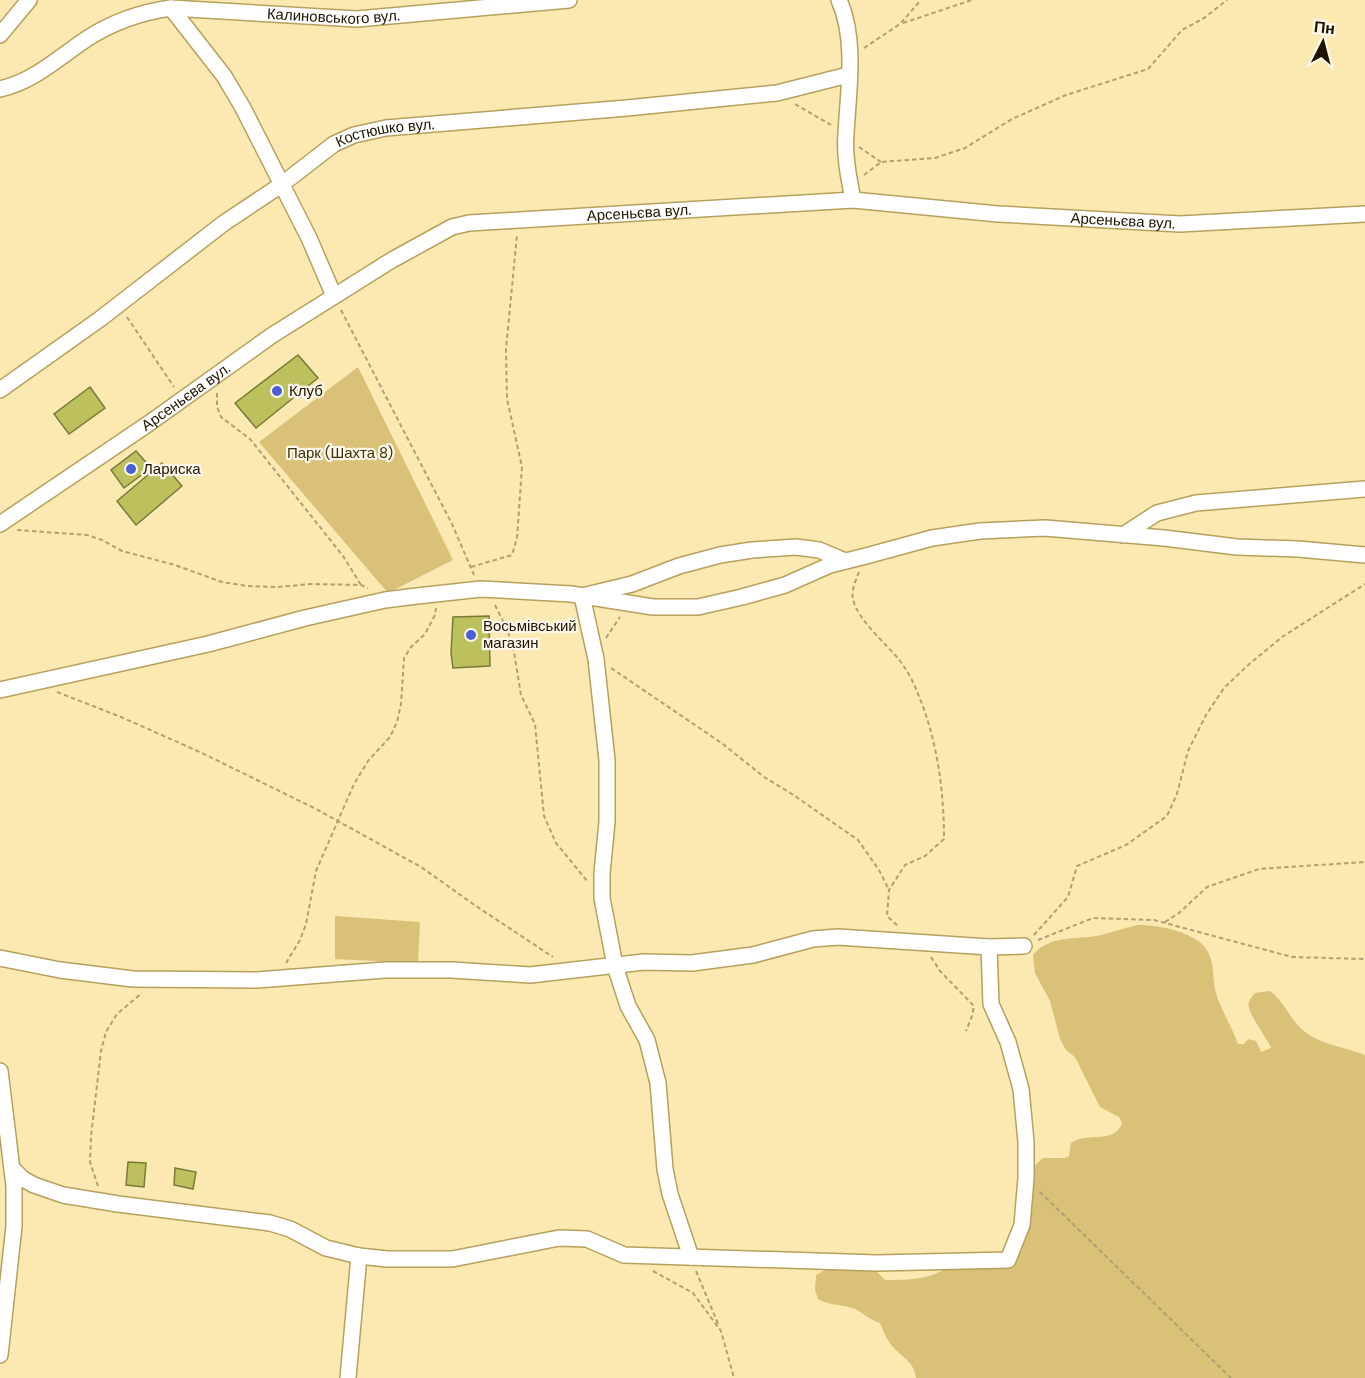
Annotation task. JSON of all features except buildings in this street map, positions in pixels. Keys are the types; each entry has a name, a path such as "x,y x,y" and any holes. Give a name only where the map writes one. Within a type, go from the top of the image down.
{"street":[{"path":"0,35 29,0"},
{"name":"Калиновського вул.","path":"0,89 42,72 89,38 128,18 149,11 171,8 357,19 569,0"},
{"path":"839,0 849,38 849,106 845,137 852,193"},
{"path":"171,8 224,76 243,108 309,238 334,296"},
{"name":"Костюшко вул.","path":"0,390 118,305 224,223 334,144 354,135 386,128 777,93 848,75"},
{"name":"Арсеньєва вул.","path":"5,526 271,336 452,227 852,193 998,214 1180,224 1365,214"},
{"path":"1123,535 1157,513 1196,502 1365,489"},
{"path":"0,690 208,644 305,618 385,600 484,589 582,596 652,607 698,607 785,585 844,561 932,538 980,531 1045,528 1164,537 1238,547 1365,555"},
{"path":"582,596 632,584 679,566 720,555 752,550 796,547 819,550 844,561"},
{"path":"582,596 596,659 607,760 607,822 602,897 615,966 628,1006 647,1040 658,1083 665,1169 670,1194 691,1257"},
{"path":"0,958 78,973 133,979 257,980 386,970 452,970 530,975 644,962 692,963 753,955 813,939 838,937 989,947 1024,946"},
{"path":"12,1168 23,1179 47,1191 63,1195 270,1223 290,1229 326,1248 359,1256 387,1259 452,1259 559,1238 587,1239 624,1255 877,1263 1008,1260 1022,1225 1026,1179 1021,1089 1008,1042 991,1004 989,947"},
{"path":"0,1071 12,1168 14,1226 0,1355"},
{"path":"348,1378 352,1357 359,1256"}],"path":[{"path":"900,24 921,0"},
{"path":"849,57 900,24 972,0"},
{"path":"777,93 826,120 880,162 935,158 965,148 1012,119 1066,94 1148,69 1182,30 1204,18 1227,0"},
{"path":"852,193 880,162"},
{"path":"471,567 512,555 517,538 522,467 507,399 506,348 519,220"},
{"path":"334,296 452,524 471,567 507,629 513,646 521,696 535,723 544,816 556,843 572,865 602,897"},
{"path":"118,305 182,399"},
{"path":"216,375 217,407 221,417 250,439 343,556 361,585"},
{"path":"5,526 21,531 87,535 122,551 175,565 222,582 277,587 312,584 361,585 374,591 385,600"},
{"path":"866,556 854,584 853,599 877,637 901,662 918,692 929,724 937,759 944,816 944,839 925,856 905,865 889,890 887,916 920,943 940,971 974,1006 966,1031"},
{"path":"1024,946 1068,897 1077,866 1126,845 1167,816 1177,794 1188,751 1206,715 1224,688 1246,666 1282,637 1365,584"},
{"path":"276,979 300,940 306,924 316,871 337,820 368,761 390,737 397,722 401,704 404,658 411,647 425,634 435,615 437,594"},
{"path":"633,604 618,618 596,659 723,744 764,777 858,840 879,870 889,890"},
{"path":"57,692 202,753 337,820 421,867 554,958"},
{"path":"1164,922 1179,913 1207,887 1259,869 1365,862"},
{"path":"1024,946 1093,918 1154,920 1292,957 1365,959"},
{"path":"106,1202 93,1176 90,1162 101,1051 106,1032 117,1014 160,979"},
{"path":"1026,1179 1232,1378"},
{"path":"691,1257 721,1331 734,1378"},
{"path":"653,1271 693,1293 721,1331"}],"green space":[{"name":"Парк (Шахта 8)","path":"358,367 453,560 388,593 259,442"},
{"path":"335,916 420,922 418,963 335,959"},
{"path":"1137,925 1155,926 1187,934 1203,945 1212,962 1218,999 1238,1044 1244,1044 1248,1039 1256,1041 1261,1052 1271,1048 1253,1018 1249,1006 1249,1001 1255,993 1270,991 1280,1000 1299,1027 1311,1036 1325,1043 1365,1055 1365,1378 916,1378 911,1364 892,1346 880,1323 855,1309 818,1299 815,1290 816,1275 827,1269 849,1269 860,1255 874,1257 877,1272 885,1280 927,1277 949,1266 1012,1260 1034,1166 1043,1158 1065,1158 1069,1156 1071,1143 1085,1138 1113,1134 1122,1123 1119,1117 1100,1107 1075,1057 1066,1050 1060,1039 1050,1001 1035,973 1033,955 1048,943 1105,934"}],"place":[{"name":"Клуб","path":"277,391"},
{"name":"Лариска","path":"131,469"},
{"name":"Восьмівський магазин","path":"471,635"}]}
